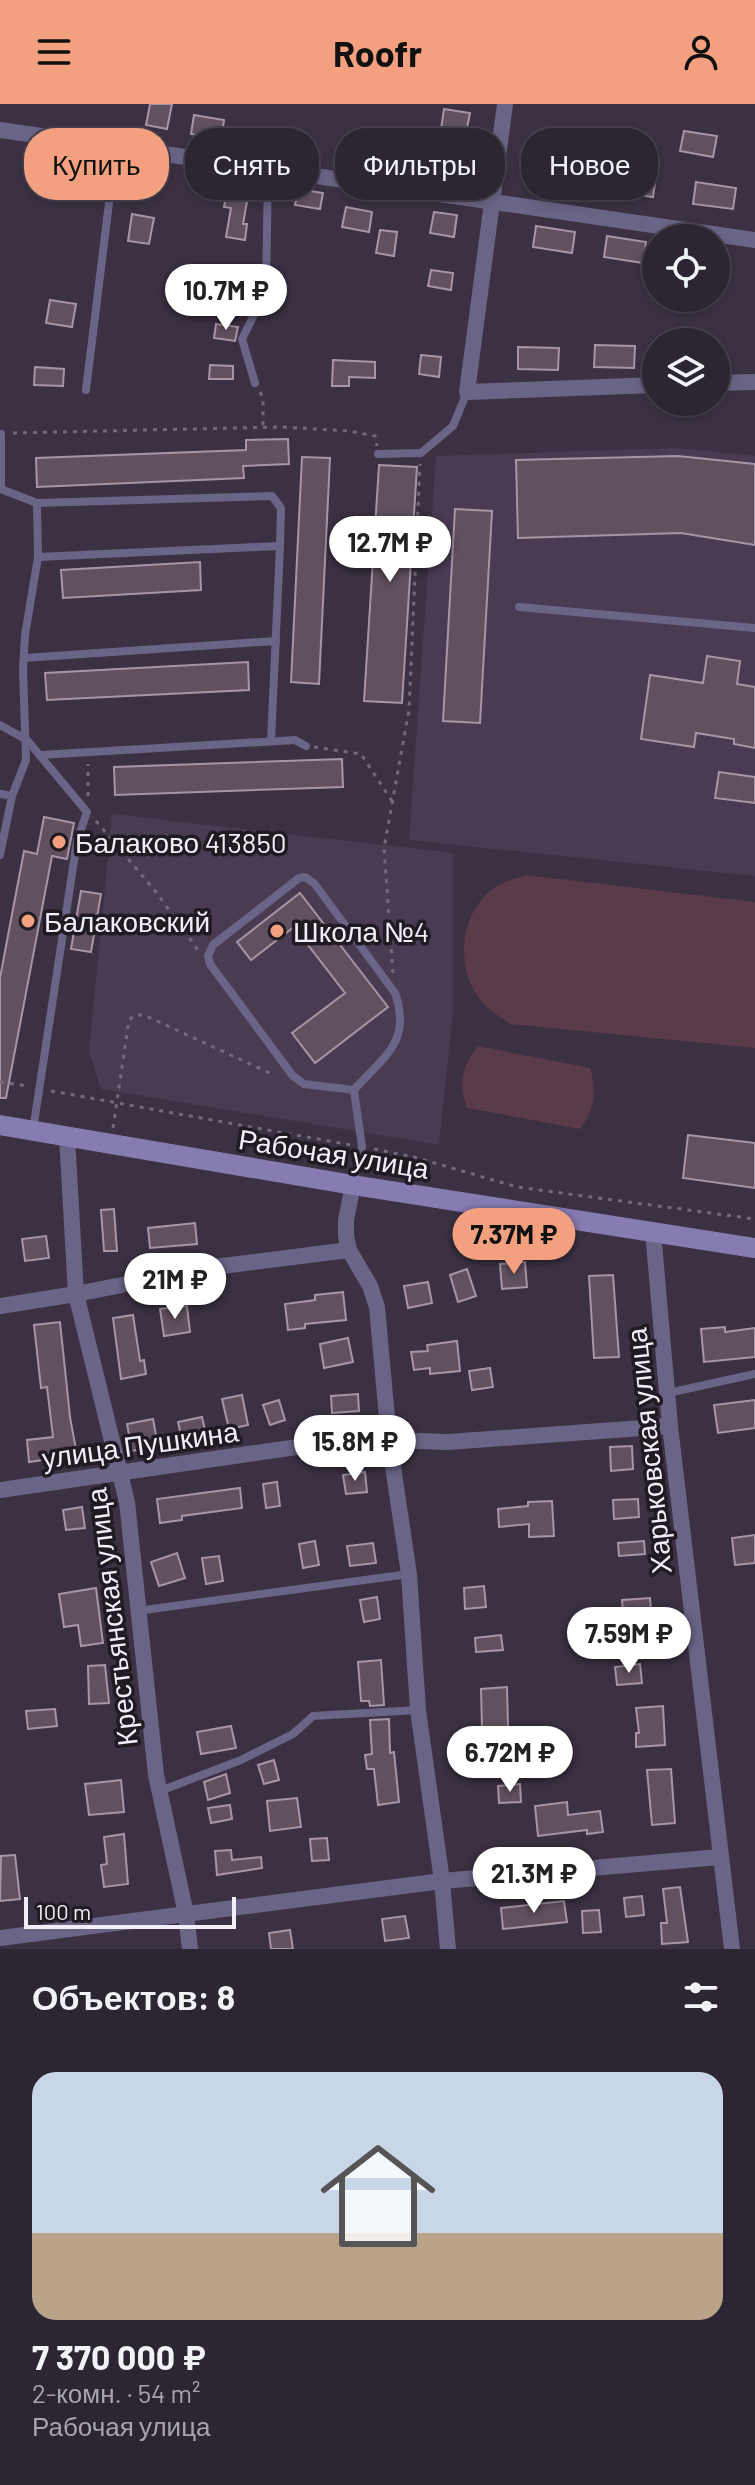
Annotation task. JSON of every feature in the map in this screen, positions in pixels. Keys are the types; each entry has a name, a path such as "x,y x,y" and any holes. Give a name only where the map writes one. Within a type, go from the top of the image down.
{"street":[{"path":"502,128 505,104"},
{"path":"0,130 24,133"},
{"path":"642,386 467,392 492,200 755,240"},
{"path":"730,383 755,382"},
{"name":"Рабочая улица","path":"0,1125 353,1185 755,1248"},
{"name":"Крестьянская улица","path":"67,1137 76,1294 127,1502 159,1791 186,1914 190,1949"},
{"path":"353,1185 346,1220 349,1250 370,1286 377,1307 389,1440 409,1574 418,1710 442,1881 448,1949"},
{"name":"Харьковская улица","path":"653,1232 670,1426 732,1949"},
{"path":"0,1306 214,1267 349,1250"},
{"name":"улица Пушкина","path":"0,1490 311,1445 389,1440 448,1442 670,1426"},
{"path":"0,1938 442,1881 720,1857"}],"lane":[{"path":"86,390 109,200"},
{"path":"255,383 242,339 266,291 267,200"},
{"path":"378,454 421,453 453,426 467,392"},
{"path":"1,434 1,489 37,503 272,496 281,508 271,741"},
{"path":"0,855 12,796 26,760 24,658 38,557 37,503"},
{"path":"38,557 280,546"},
{"path":"519,607 755,628"},
{"path":"24,658 276,641"},
{"path":"0,725 27,740 87,812 77,841 37,1088 33,1131"},
{"path":"40,755 295,740 306,746"},
{"path":"0,794 12,796"},
{"path":"353,1185 362,1147 354,1090 397,1041 402,1013 395,993 314,883 305,877 299,878 213,945 208,956 210,964 293,1076 304,1084 354,1090"},
{"path":"667,1393 755,1374"},
{"path":"137,1611 409,1574"},
{"path":"159,1791 241,1760 293,1734 313,1716 418,1710"}],"path":[{"path":"255,383 263,398 263,427"},
{"path":"1,434 263,427 349,431 375,436 378,454"},
{"path":"395,993 384,848 409,710 421,453"},
{"path":"306,746 361,754 392,801"},
{"path":"88,752 87,812 156,892 197,949 208,956"},
{"path":"110,1144 129,1020 135,1015 144,1015 274,1075"},
{"path":"0,1082 414,1157 517,1187 755,1219"}],"shaded area":[{"path":"678,448 755,456 755,876 409,840 436,456"},
{"name":"Школа №4","path":"112,814 453,853 453,1010 439,1145 101,1089 89,1051"},
{"path":"526,875 755,902 755,1048 510,1024 491,1010 472,987 467,972 464,956 468,924 484,897 500,884"},
{"path":"478,1046 590,1068 594,1084 593,1100 580,1129 467,1108 463,1076"}],"building":[{"path":"150,104 172,104 167,128 146,125"},
{"path":"444,109 470,113 467,128 441,128"},
{"path":"194,115 224,120 223,128 192,128"},
{"path":"684,131 717,136 713,157 680,151"},
{"path":"696,182 736,188 733,209 693,204"},
{"path":"319,192 323,193 320,209 295,205 296,200 319,200"},
{"path":"225,200 247,200 243,224 247,224 245,240 226,237 231,208 224,207"},
{"path":"346,207 372,212 369,232 342,227"},
{"path":"434,212 457,215 454,237 430,233"},
{"path":"132,214 154,218 149,244 128,241"},
{"path":"536,226 575,232 572,253 533,247"},
{"path":"380,230 397,232 394,256 376,253"},
{"path":"607,236 642,241 642,263 604,257"},
{"path":"431,270 453,273 451,290 428,286"},
{"path":"221,275 241,279 239,294 218,291"},
{"path":"50,300 76,304 72,327 46,323"},
{"path":"216,324 238,327 235,341 214,338"},
{"path":"595,345 635,346 634,368 594,367"},
{"path":"518,347 559,348 558,370 518,369"},
{"path":"421,355 441,357 439,377 419,374"},
{"path":"333,360 375,362 375,378 349,377 349,386 332,386"},
{"path":"210,365 233,366 233,379 209,379"},
{"path":"35,367 64,369 63,386 34,385"},
{"path":"288,439 289,464 243,466 244,478 37,487 36,458 246,450 246,440"},
{"path":"678,456 755,464 755,545 681,533 518,538 516,460"},
{"path":"302,457 330,458 319,684 291,682"},
{"path":"379,465 417,467 402,703 364,701"},
{"path":"455,509 492,511 480,723 443,721"},
{"path":"200,562 201,590 63,598 61,570"},
{"path":"707,656 740,661 737,684 755,687 755,748 734,744 734,739 696,733 694,747 641,739 650,675 703,683"},
{"path":"248,662 249,690 47,700 45,673"},
{"path":"342,759 343,787 115,795 114,767"},
{"path":"719,772 755,777 755,803 715,798"},
{"path":"44,817 74,823 67,859 52,856 6,1098 0,1098 0,978 24,851 37,854"},
{"path":"81,891 101,894 91,952 71,949"},
{"path":"300,893 388,1007 315,1063 292,1033 345,993 294,927 251,960 237,942"},
{"path":"688,1135 755,1143 755,1188 683,1178"},
{"path":"114,1209 117,1251 104,1251 101,1210"},
{"path":"195,1223 197,1244 150,1248 148,1228"},
{"path":"46,1236 49,1258 25,1261 22,1239"},
{"path":"525,1262 527,1287 502,1289 500,1264"},
{"path":"467,1269 476,1296 458,1302 450,1275"},
{"path":"613,1275 619,1357 594,1358 589,1276"},
{"path":"428,1282 432,1303 408,1308 404,1286"},
{"path":"343,1292 346,1320 305,1324 305,1328 288,1330 285,1304 315,1300 315,1295"},
{"path":"187,1306 190,1332 164,1336 160,1309"},
{"path":"133,1315 140,1361 144,1360 146,1374 121,1379 113,1318"},
{"path":"60,1322 77,1455 29,1462 27,1440 53,1437 47,1387 41,1388 34,1325"},
{"path":"725,1327 725,1332 755,1328 755,1357 704,1362 701,1329"},
{"path":"348,1338 353,1362 324,1368 320,1344"},
{"path":"457,1341 460,1371 430,1374 430,1368 414,1370 411,1352 428,1351 427,1345"},
{"path":"490,1368 493,1387 472,1390 469,1371"},
{"path":"358,1394 359,1411 332,1413 331,1396"},
{"path":"242,1395 248,1425 229,1429 222,1399"},
{"path":"279,1400 285,1420 270,1425 263,1405"},
{"path":"755,1400 755,1428 718,1433 714,1405"},
{"path":"202,1417 205,1430 181,1435 178,1422"},
{"path":"153,1419 158,1446 132,1451 127,1424"},
{"path":"632,1446 633,1469 611,1471 610,1447"},
{"path":"365,1472 367,1492 346,1494 343,1475"},
{"path":"277,1482 280,1506 266,1508 263,1484"},
{"path":"240,1488 242,1508 182,1516 182,1520 160,1523 157,1499"},
{"path":"638,1499 639,1517 614,1519 613,1500"},
{"path":"552,1501 554,1536 529,1537 529,1524 499,1527 498,1509 528,1506 528,1502"},
{"path":"82,1507 85,1528 66,1530 63,1510"},
{"path":"755,1535 755,1563 735,1565 732,1538"},
{"path":"315,1541 319,1565 303,1568 299,1544"},
{"path":"644,1541 645,1554 619,1556 618,1543"},
{"path":"373,1543 376,1563 350,1566 347,1546"},
{"path":"177,1553 185,1578 159,1586 151,1562"},
{"path":"219,1556 223,1581 206,1584 202,1558"},
{"path":"484,1586 486,1607 465,1609 464,1588"},
{"path":"96,1588 103,1643 81,1646 78,1625 64,1627 59,1594"},
{"path":"377,1597 380,1619 364,1622 360,1600"},
{"path":"650,1598 651,1612 623,1614 622,1600"},
{"path":"501,1635 503,1650 476,1652 475,1638"},
{"path":"381,1660 384,1705 370,1706 369,1701 361,1701 358,1662"},
{"path":"640,1664 642,1683 617,1685 615,1667"},
{"path":"105,1665 109,1703 89,1704 88,1666"},
{"path":"507,1687 508,1727 482,1728 481,1689"},
{"path":"663,1706 665,1745 636,1747 636,1733 639,1733 636,1708"},
{"path":"55,1709 57,1726 28,1729 26,1711"},
{"path":"389,1719 390,1753 394,1752 399,1802 378,1805 374,1769 367,1769 365,1755 372,1754 370,1720"},
{"path":"231,1726 236,1748 201,1754 197,1732"},
{"path":"274,1760 279,1780 264,1784 258,1765"},
{"path":"671,1769 675,1823 652,1825 647,1770"},
{"path":"226,1774 230,1793 208,1800 204,1782"},
{"path":"121,1780 124,1812 89,1815 85,1784"},
{"path":"520,1784 521,1802 499,1803 498,1786"},
{"path":"297,1798 301,1827 270,1831 267,1801"},
{"path":"567,1802 568,1815 600,1811 603,1832 587,1834 587,1830 538,1836 535,1806"},
{"path":"230,1805 232,1819 211,1823 208,1808"},
{"path":"124,1834 128,1884 104,1887 101,1865 107,1864 104,1837"},
{"path":"327,1838 329,1860 312,1861 310,1839"},
{"path":"231,1850 232,1860 261,1857 262,1868 217,1875 215,1851"},
{"path":"15,1855 20,1899 0,1901 1,1856"},
{"path":"680,1887 688,1942 662,1944 661,1923 667,1923 663,1889"},
{"path":"642,1896 644,1915 626,1917 624,1898"},
{"path":"564,1901 567,1922 503,1929 501,1908"},
{"path":"599,1910 601,1932 583,1933 582,1911"},
{"path":"405,1916 409,1938 385,1941 382,1919"},
{"path":"290,1930 293,1949 271,1949 269,1933"}],"place":[{"name":"Балаково 413850","path":"59,842"},
{"name":"Балаковский","path":"28,921"},
{"name":"Школа №4","path":"277,931"}]}
